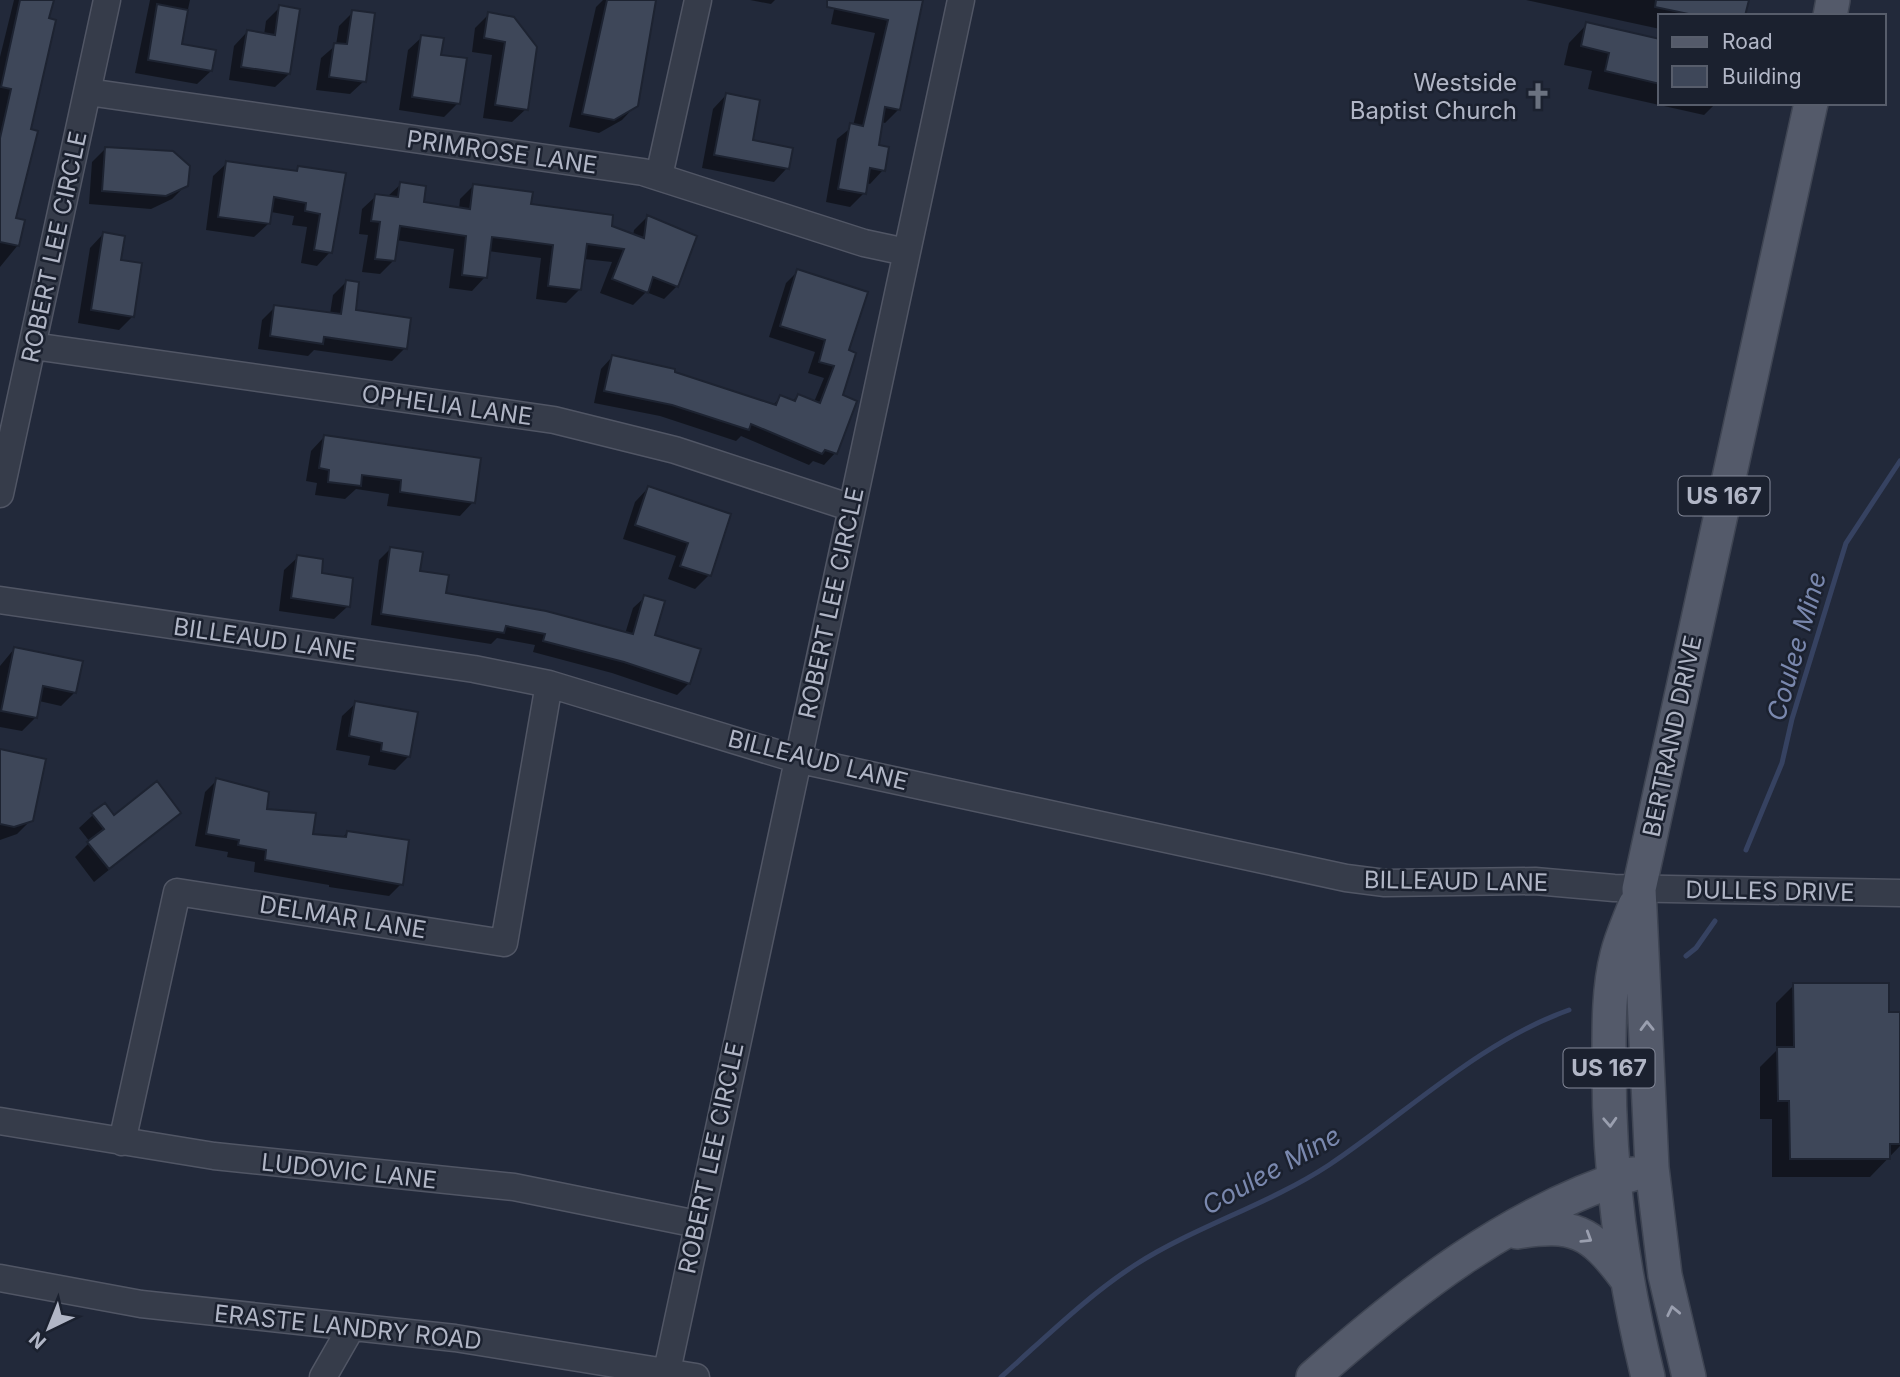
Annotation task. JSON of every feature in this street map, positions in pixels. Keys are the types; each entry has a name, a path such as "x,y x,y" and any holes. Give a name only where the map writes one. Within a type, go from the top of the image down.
{"main road":[{"name":"BERTRAND DRIVE","path":"1689,1377 1665,1275 1652,1168 1639,889 1811,105"},
{"name":"US 167","path":"1639,889 1616,956 1609,1030 1612,1180 1627,1280 1648,1377"},
{"path":"1314,1377 1374,1323 1449,1266 1497,1236 1559,1202 1612,1180 1652,1168"},
{"path":"1497,1236 1549,1227 1570,1229 1593,1240 1627,1280"}],"street":[{"name":"ROBERT LEE CIRCLE","path":"0,494 107,0"},
{"path":"659,176 698,0"},
{"name":"ROBERT LEE CIRCLE","path":"667,1371 796,759 961,0"},
{"name":"PRIMROSE LANE","path":"88,92 659,176 864,243 906,252"},
{"name":"OPHELIA LANE","path":"33,346 554,420 675,450 852,508"},
{"name":"BILLEAUD LANE","path":"0,600 474,669 549,684 796,759 1346,878 1385,883 1535,881 1639,889"},
{"name":"DELMAR LANE","path":"122,1142 177,892 503,943 549,684"},
{"name":"DULLES DRIVE","path":"1639,889 1900,893"},
{"name":"LUDOVIC LANE","path":"0,1121 122,1142 311,1168 514,1187 697,1224"},
{"name":"ERASTE LANDRY ROAD","path":"0,1278 141,1304 455,1338 696,1377"},
{"path":"323,1377 351,1328"}],"building":[{"path":"20,0 54,0 49,18 56,20 31,129 38,131 16,218 25,220 19,246 0,242 0,138 11,89 1,87"},
{"path":"607,0 656,0 638,106 614,120 582,114"},
{"path":"827,0 923,0 900,110 885,107 879,145 889,147 885,171 870,168 866,194 838,189 850,123 863,126 888,20 827,7"},
{"path":"1656,0 1749,0 1746,14 1688,14 1655,7"},
{"path":"157,4 188,10 182,44 216,50 212,71 148,60"},
{"path":"279,5 300,9 290,74 241,67 247,30 275,35"},
{"path":"352,10 375,13 366,82 329,77 334,43 347,44"},
{"path":"488,12 514,17 537,47 528,110 495,105 505,42 484,38"},
{"path":"1586,22 1658,39 1658,84 1605,71 1609,53 1581,46"},
{"path":"421,35 444,38 441,55 467,58 460,104 412,97"},
{"path":"726,93 760,100 753,140 793,148 789,169 714,155"},
{"path":"105,147 173,151 190,166 188,186 166,196 102,191"},
{"path":"226,161 297,171 298,166 346,173 332,253 314,250 320,214 305,211 306,203 274,197 270,224 218,217"},
{"path":"400,182 426,186 424,202 470,209 473,184 533,192 531,204 613,215 612,226 644,238 647,215 697,236 678,287 653,277 648,293 612,279 624,249 587,244 581,290 548,286 553,245 492,237 487,278 462,275 466,236 400,226 395,261 375,259 380,222 371,221 375,194 398,197"},
{"path":"103,232 125,236 121,260 142,263 134,317 91,310"},
{"path":"797,269 868,292 849,350 856,353 843,395 857,401 837,454 825,450 822,454 751,424 749,430 672,405 604,391 612,355 675,369 675,372 776,405 780,395 795,401 798,394 820,403 834,366 819,362 825,340 780,326"},
{"path":"346,280 359,282 356,310 411,318 407,349 324,337 323,344 270,336 274,305 341,314"},
{"path":"324,435 481,458 475,503 400,492 401,480 362,475 361,486 328,482 329,470 319,468"},
{"path":"648,486 731,514 711,576 680,566 688,543 635,525"},
{"path":"390,547 423,552 420,571 449,575 446,593 546,611 633,634 644,595 665,601 655,635 701,649 690,684 624,662 543,641 545,634 506,626 504,633 381,614"},
{"path":"297,555 323,559 322,573 353,578 350,607 291,598"},
{"path":"14,647 83,661 76,693 43,686 37,718 1,711"},
{"path":"355,701 418,712 410,757 381,751 382,743 349,736"},
{"path":"0,749 46,759 33,821 14,827 0,824"},
{"path":"216,778 269,792 267,809 316,813 313,834 346,837 347,831 409,840 403,885 265,860 266,850 238,845 239,840 206,834"},
{"path":"157,781 181,813 109,869 87,842 104,829 91,813 105,803 114,815"},
{"path":"1793,983 1889,983 1889,1012 1900,1012 1900,1144 1890,1144 1890,1159 1790,1159 1789,1101 1778,1101 1777,1047 1794,1047"}],"waterway":[{"name":"Coulee Mine","path":"1746,850 1782,763 1792,719 1846,543 1900,461"},
{"name":"Coulee Mine","path":"1686,956 1696,948 1715,921"},
{"name":"Coulee Mine","path":"1001,1377 1083,1304 1135,1265 1158,1251 1306,1179 1358,1145 1474,1059 1504,1040 1569,1010"}],"place":[{"name":"Westside Baptist Church","path":"1538,96"}]}
